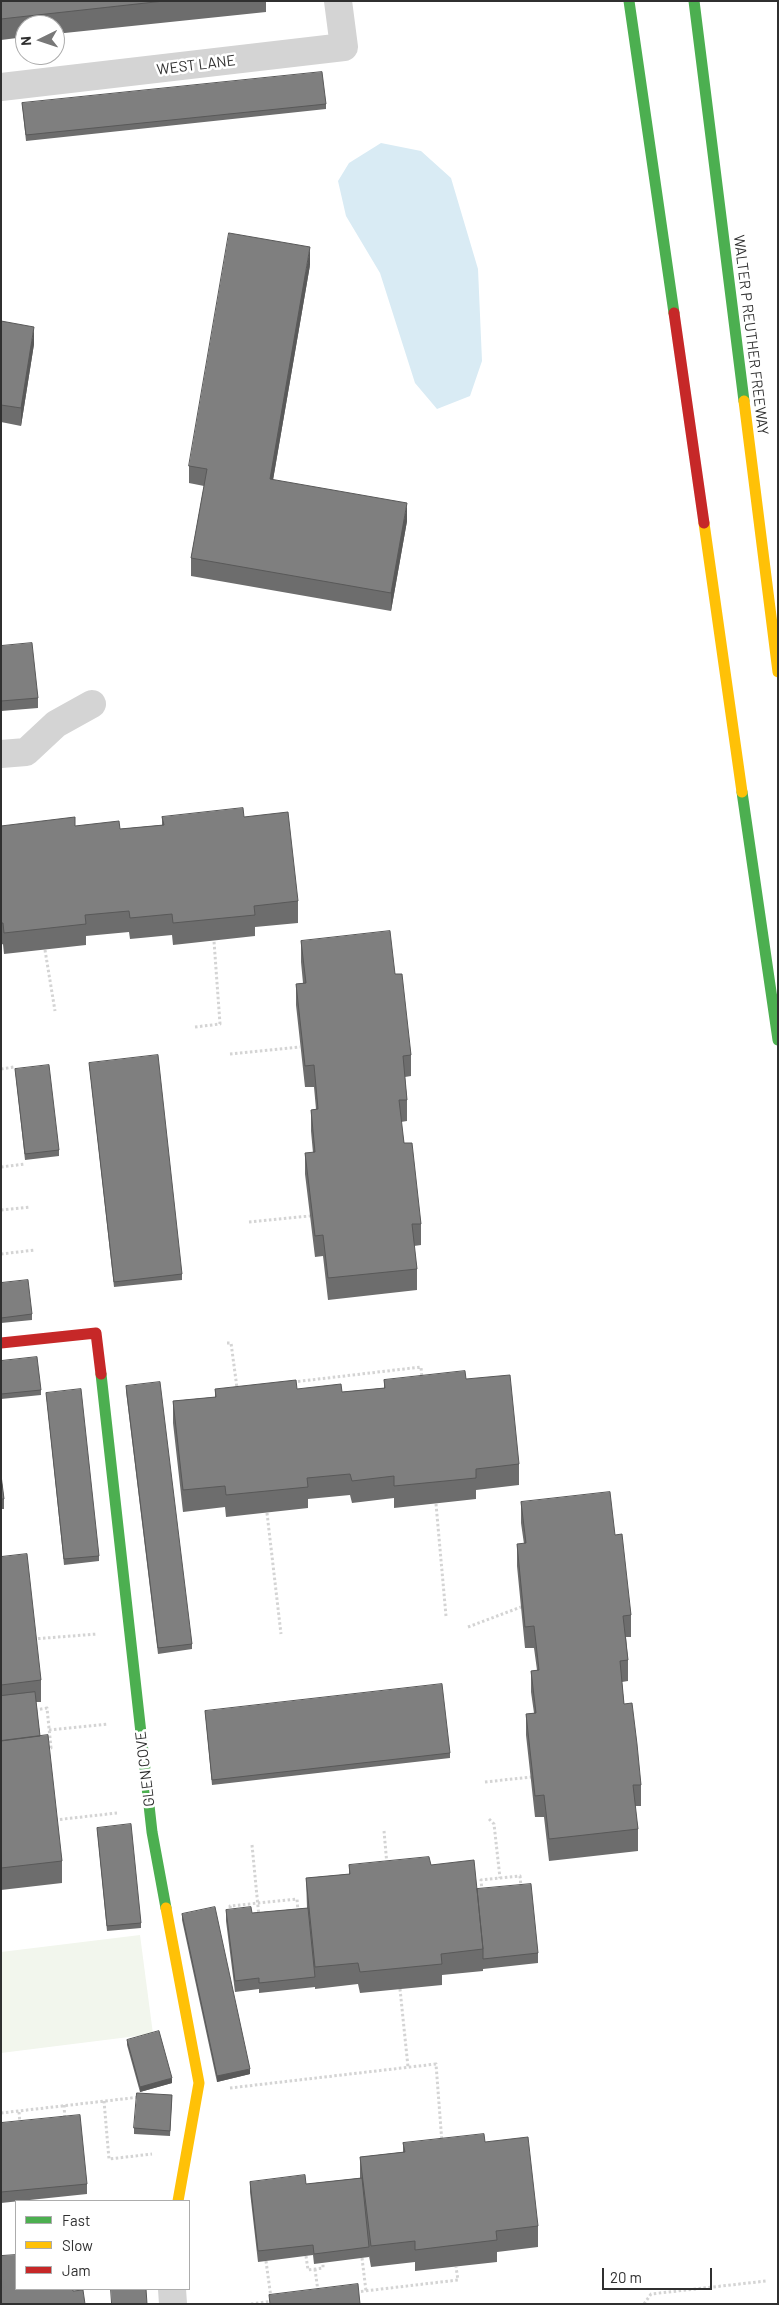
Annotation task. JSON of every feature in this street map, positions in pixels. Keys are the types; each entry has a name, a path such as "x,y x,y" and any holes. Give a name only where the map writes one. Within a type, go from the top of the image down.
{"main road":[{"path":"629,1 778,1040"},
{"name":"WALTER P REUTHER FREEWAY","path":"694,1 778,672"},
{"name":"GLEN COVE","path":"1,1343 96,1333 150,1810 199,2083 178,2200"}],"street":[{"name":"WEST LANE","path":"1,87 344,47 338,1"},
{"path":"1,754 26,752 56,724 92,704"},
{"path":"172,2290 173,2304"}],"path":[{"path":"195,1027 220,1024 214,941"},
{"path":"45,950 55,1011"},
{"path":"230,1054 300,1047"},
{"path":"1,1069 14,1068"},
{"path":"1,1167 25,1164"},
{"path":"1,1210 30,1207"},
{"path":"249,1222 310,1216"},
{"path":"1,1254 35,1250"},
{"path":"227,1343 231,1343 237,1388 245,1387"},
{"path":"283,1383 421,1367 423,1382"},
{"path":"436,1504 446,1616"},
{"path":"266,1513 280,1634"},
{"path":"468,1627 521,1607"},
{"path":"33,1639 130,1632"},
{"path":"35,1710 47,1708 51,1748 40,1749"},
{"path":"49,1730 139,1722"},
{"path":"485,1782 531,1776"},
{"path":"55,1820 150,1810"},
{"path":"489,1819 494,1824 500,1878"},
{"path":"384,1831 388,1874"},
{"path":"252,1845 260,1923"},
{"path":"483,1899 481,1880 520,1876 522,1894"},
{"path":"231,1919 230,1906 297,1899 299,1919"},
{"path":"400,1989 408,2067"},
{"path":"197,2091 436,2064 443,2151"},
{"path":"1,2113 141,2097"},
{"path":"104,2101 109,2159 187,2150"},
{"path":"64,2105 66,2124 72,2124"},
{"path":"19,2112 20,2126"},
{"path":"16,2127 26,2126"},
{"path":"306,2256 308,2270 323,2268 323,2263"},
{"path":"362,2258 366,2291"},
{"path":"266,2261 272,2302"},
{"path":"347,2293 458,2280 456,2267"},
{"path":"315,2269 318,2296"},
{"path":"644,2304 651,2294 766,2280"},
{"path":"251,2304 281,2300"}],"shaded area":[{"path":"381,143 421,151 451,178 478,269 482,361 470,396 437,409 415,383 380,273 346,216 338,181 349,163"},
{"path":"140,1935 153,2034 1,2053 1,1952"}],"building":[{"path":"1,1 164,1 37,15 15,15 15,17 1,19"},
{"path":"322,72 326,104 26,135 22,103"},
{"path":"229,233 310,247 270,479 407,503 391,593 191,558 207,469 189,466"},
{"path":"1,321 34,327 21,408 1,405"},
{"path":"32,643 38,698 1,701 1,646"},
{"path":"243,808 244,817 288,812 298,901 254,906 255,915 173,923 172,914 130,918 129,911 85,915 86,924 4,933 3,923 1,923 1,826 75,817 75,826 119,821 120,829 164,825 162,817"},
{"path":"390,931 395,974 402,974 411,1055 403,1056 407,1100 399,1100 404,1143 412,1143 421,1224 412,1224 417,1269 328,1278 323,1235 315,1236 305,1153 315,1152 311,1110 318,1109 314,1065 305,1066 296,984 306,983 301,941"},
{"path":"158,1055 182,1274 114,1282 89,1063"},
{"path":"49,1065 59,1150 25,1154 15,1069"},
{"path":"28,1280 32,1314 1,1318 1,1283"},
{"path":"37,1357 41,1390 1,1394 1,1361"},
{"path":"465,1371 466,1379 510,1375 519,1464 476,1469 476,1478 394,1486 394,1476 352,1481 350,1474 307,1478 308,1487 226,1495 225,1486 183,1490 173,1401 216,1397 215,1389 296,1380 297,1389 341,1384 342,1392 385,1388 384,1380"},
{"path":"160,1382 192,1644 158,1648 126,1386"},
{"path":"81,1389 99,1556 64,1559 46,1393"},
{"path":"1,1475 4,1499 1,1499"},
{"path":"610,1492 615,1535 622,1534 631,1615 623,1616 628,1660 620,1661 624,1704 632,1703 637,1744 641,1785 633,1785 638,1829 549,1839 544,1795 535,1796 526,1714 536,1713 531,1671 539,1670 534,1626 525,1627 517,1544 526,1543 521,1502"},
{"path":"27,1554 41,1680 1,1685 1,1557"},
{"path":"442,1684 450,1753 212,1780 205,1711"},
{"path":"35,1692 40,1736 1,1741 1,1696"},
{"path":"48,1735 62,1861 1,1868 1,1741"},
{"path":"131,1824 141,1923 107,1926 97,1828"},
{"path":"429,1857 431,1865 474,1860 483,1949 441,1954 442,1964 360,1972 358,1963 315,1967 306,1878 350,1874 349,1865"},
{"path":"531,1884 538,1953 483,1959 477,1889"},
{"path":"215,1907 250,2069 217,2076 182,1914"},
{"path":"251,1907 252,1913 308,1908 315,1977 259,1983 259,1978 235,1981 226,1910"},
{"path":"159,2031 172,2078 140,2087 127,2040"},
{"path":"137,2093 172,2095 170,2131 134,2128"},
{"path":"80,2115 87,2184 1,2192 1,2123"},
{"path":"484,2134 485,2142 528,2137 538,2226 496,2231 497,2240 415,2250 415,2241 371,2246 360,2157 405,2152 403,2143"},
{"path":"305,2175 306,2184 362,2178 369,2247 314,2254 313,2245 258,2251 250,2182"},
{"path":"15,2255 15,2290 83,2290 85,2304 1,2304 1,2256"},
{"path":"358,2284 360,2304 270,2304 269,2295"},
{"path":"111,2290 146,2290 147,2304 112,2304"}],"traffic: fast":[{"path":"629,1 674,313"},
{"path":"694,1 744,401"},
{"path":"742,792 778,1040"},
{"path":"101,1374 152,1832 166,1908"}],"traffic: slow":[{"path":"744,401 778,672"},
{"path":"704,523 742,792"},
{"path":"166,1908 199,2083 178,2200"}],"traffic: jam":[{"path":"674,313 704,523"},
{"path":"1,1343 96,1333 101,1374"}]}
